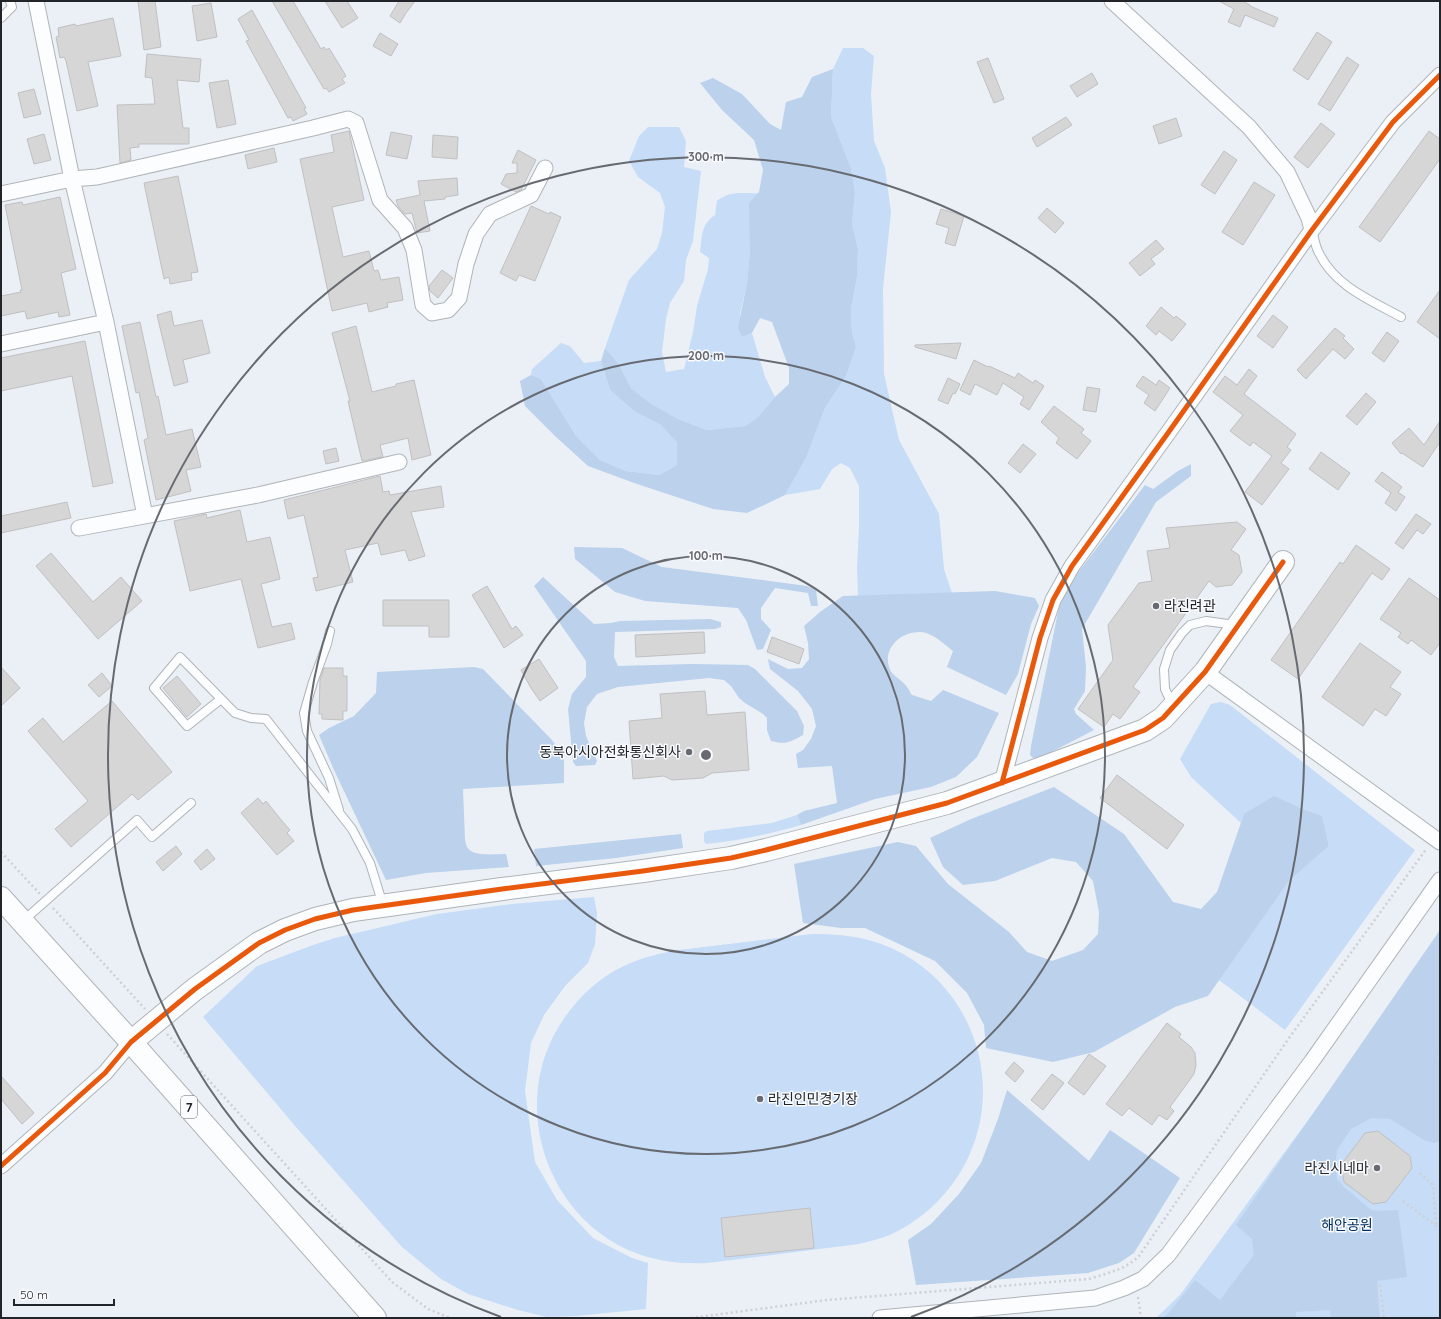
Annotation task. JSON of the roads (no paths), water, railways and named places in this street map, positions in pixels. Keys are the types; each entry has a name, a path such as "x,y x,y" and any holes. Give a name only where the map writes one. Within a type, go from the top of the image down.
{"main road":[{"path":"131,1042 195,989 260,943 285,930 315,919 353,910 731,858 947,803 1144,730 1163,718 1205,672 1283,562"},
{"name":"7","path":"1,898 131,1042 375,1318"}],"street":[{"path":"36,1 72,179 106,322 144,516"},
{"path":"1112,1 1249,127 1287,172 1309,218 1312,230"},
{"path":"1002,783 1040,638 1054,600 1072,566 1312,230 1393,122 1440,75"},
{"path":"1,194 72,179 97,177 348,119 356,122 380,200 405,228 414,250 423,305 432,313 448,310 459,298 466,264 476,234 490,214 531,195 545,168"},
{"path":"1,344 106,322"},
{"path":"79,528 258,495 399,462"},
{"path":"1205,672 1437,840"},
{"path":"880,1318 1095,1298 1124,1288 1143,1279 1168,1255 1312,1062 1440,880"},
{"path":"1,1166 105,1073 131,1042"}],"lane":[{"path":"1,18 12,7 10,1"},
{"path":"1312,230 1318,251 1331,272 1348,288 1402,317"},
{"path":"1174,706 1165,690 1164,669 1170,650 1182,634 1190,625 1206,621 1238,626"},
{"path":"330,631 304,713 307,731 329,778 340,815"},
{"path":"221,699 187,726 154,688 180,657 235,713 251,718 266,719 352,829 370,863 383,906"},
{"path":"23,922 137,820 152,837 191,803"}],"place":[{"name":"라진려관","path":"1156,606"},
{"name":"동북아시아전화통신회사","path":"689,752"},
{"name":"라진인민경기장","path":"760,1099"},
{"name":"라진시네마","path":"1377,1168"}],"park label":[{"name":"해안공원","path":"1347,1225"}]}
